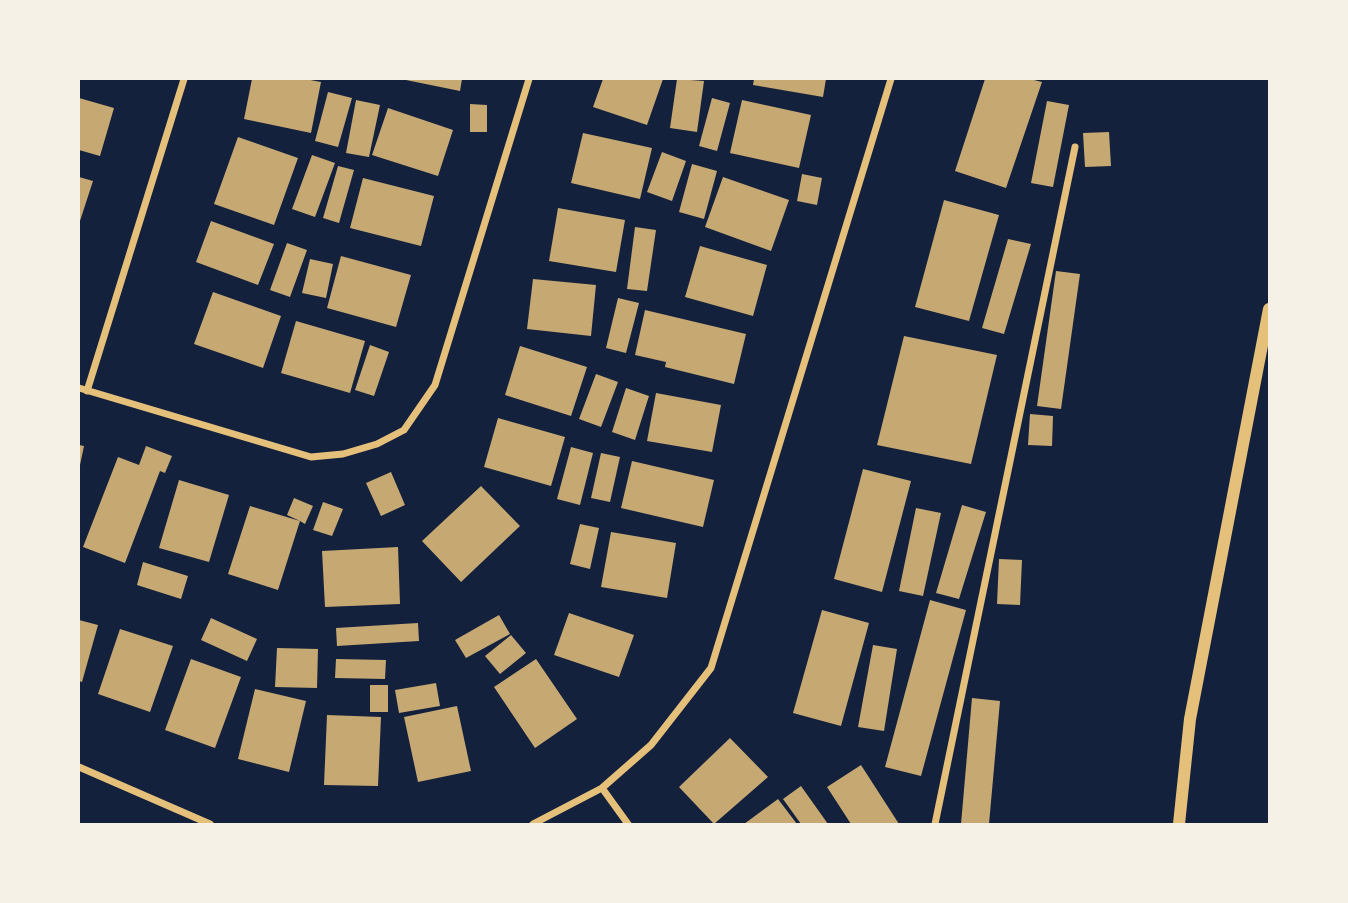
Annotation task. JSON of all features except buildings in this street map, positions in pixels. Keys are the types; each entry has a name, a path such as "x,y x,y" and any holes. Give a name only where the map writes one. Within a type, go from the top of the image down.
{"street":[{"path":"184,79 83,390 311,457 344,454 377,444 404,430 435,385 529,79"},
{"path":"533,824 602,788 651,744 711,668 891,79"},
{"path":"936,824 1075,147"},
{"path":"1179,824 1190,719 1269,309"},
{"path":"79,767 210,824"},
{"path":"602,788 628,824"}]}
